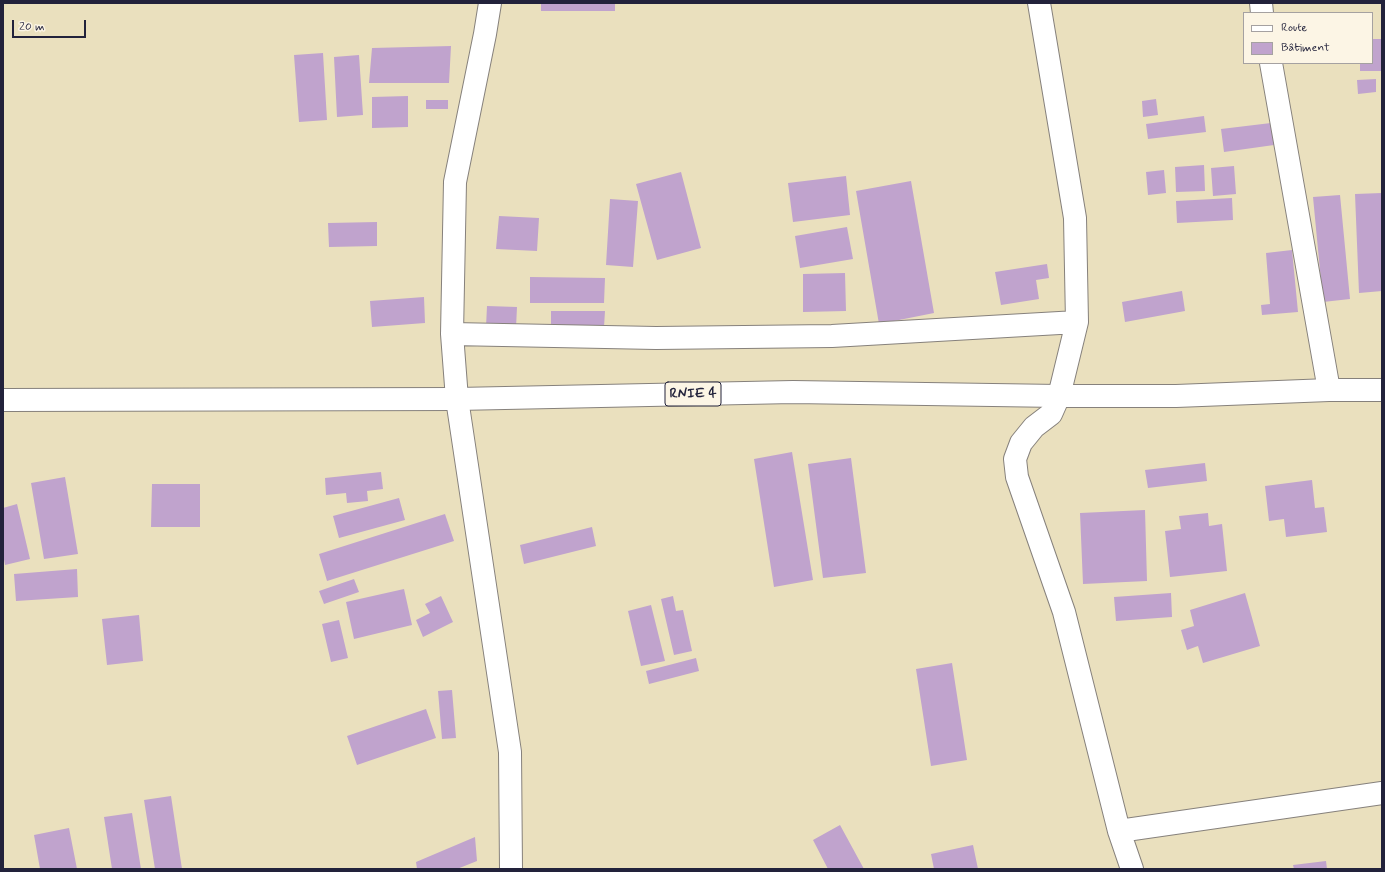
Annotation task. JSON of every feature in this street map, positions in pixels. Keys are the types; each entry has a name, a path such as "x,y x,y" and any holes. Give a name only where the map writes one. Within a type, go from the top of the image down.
{"street":[{"path":"490,3 455,182 452,334 457,399 510,752 511,869"},
{"path":"1039,3 1075,218 1077,322 1059,396 1051,414 1034,428 1021,443 1015,459 1017,477 1064,612 1119,831 1132,869"},
{"path":"1271,64 1329,390"},
{"path":"452,334 656,338 832,336 1077,322"},
{"name":"RNIE 4","path":"3,400 457,399 793,392 1059,396 1176,396 1329,390 1382,390"},
{"path":"1119,831 1382,793"}],"building":[{"path":"541,3 615,3 615,11 541,11"},
{"path":"1373,39 1382,39 1381,71 1360,71 1360,64 1373,64"},
{"path":"451,46 449,83 369,83 372,48"},
{"path":"323,53 327,120 299,122 294,55"},
{"path":"359,55 363,115 337,117 334,57"},
{"path":"1376,79 1376,92 1358,94 1357,80"},
{"path":"408,96 408,127 372,128 372,97"},
{"path":"1156,99 1158,115 1143,117 1142,101"},
{"path":"426,100 448,100 448,109 426,109"},
{"path":"1204,116 1206,132 1148,139 1146,124"},
{"path":"1271,123 1274,145 1224,152 1221,129"},
{"path":"1204,165 1205,191 1176,192 1175,167"},
{"path":"1234,166 1236,194 1213,196 1211,168"},
{"path":"1164,170 1166,193 1148,195 1146,172"},
{"path":"681,172 701,248 657,260 636,184"},
{"path":"846,176 850,215 793,222 788,183"},
{"path":"911,181 934,313 879,324 856,191"},
{"path":"1382,193 1382,291 1359,293 1355,194"},
{"path":"1340,195 1350,299 1323,302 1313,197"},
{"path":"1232,198 1233,220 1177,223 1176,201"},
{"path":"610,199 638,201 633,267 606,265"},
{"path":"499,216 539,218 537,251 496,249"},
{"path":"377,222 377,246 329,247 328,223"},
{"path":"847,227 853,259 800,268 795,236"},
{"path":"1292,250 1298,312 1262,315 1261,305 1270,304 1266,253"},
{"path":"1047,264 1049,278 1036,280 1039,299 1001,305 995,272"},
{"path":"845,273 846,311 803,312 803,274"},
{"path":"530,277 605,278 604,303 530,303"},
{"path":"1182,291 1185,311 1125,322 1122,302"},
{"path":"424,297 425,323 372,327 370,301"},
{"path":"487,306 517,307 516,328 486,327"},
{"path":"551,311 605,311 604,327 551,327"},
{"path":"792,452 813,580 774,587 754,459"},
{"path":"851,458 866,573 823,578 808,464"},
{"path":"1205,463 1207,481 1148,488 1145,470"},
{"path":"381,472 383,489 367,491 368,501 347,503 346,493 326,495 325,478"},
{"path":"65,477 78,554 44,559 31,483"},
{"path":"1312,480 1315,508 1324,507 1327,532 1286,537 1284,519 1269,521 1265,486"},
{"path":"152,484 200,484 200,527 151,527"},
{"path":"399,498 405,520 339,538 333,516"},
{"path":"17,504 30,559 5,565 3,554 3,508"},
{"path":"1145,510 1147,581 1083,584 1080,513"},
{"path":"1208,513 1209,526 1222,524 1227,571 1170,577 1165,531 1181,529 1179,516"},
{"path":"445,514 454,541 327,581 319,554"},
{"path":"592,527 596,546 524,564 520,545"},
{"path":"77,569 78,597 16,601 14,574"},
{"path":"354,579 359,592 324,604 319,591"},
{"path":"404,589 412,625 354,639 346,602"},
{"path":"1171,593 1172,617 1116,621 1114,597"},
{"path":"1245,593 1260,646 1203,663 1198,646 1187,650 1181,630 1194,626 1190,610"},
{"path":"441,596 453,622 423,637 416,620 430,613 425,604"},
{"path":"673,596 676,611 683,610 692,651 674,655 661,599"},
{"path":"651,605 665,661 641,666 628,611"},
{"path":"139,615 143,661 107,665 102,619"},
{"path":"339,620 348,658 331,662 322,624"},
{"path":"696,658 699,671 649,684 646,671"},
{"path":"952,663 967,760 931,766 916,669"},
{"path":"452,690 456,738 442,739 438,691"},
{"path":"426,709 436,738 357,765 347,736"},
{"path":"171,796 182,869 155,869 144,800"},
{"path":"132,813 141,869 112,869 104,817"},
{"path":"840,825 864,869 828,869 813,840"},
{"path":"69,828 77,869 40,869 34,835"},
{"path":"475,837 477,861 457,869 417,869 416,862"},
{"path":"973,845 978,869 934,869 931,854"},
{"path":"1326,861 1327,869 1294,869 1293,865"}]}
